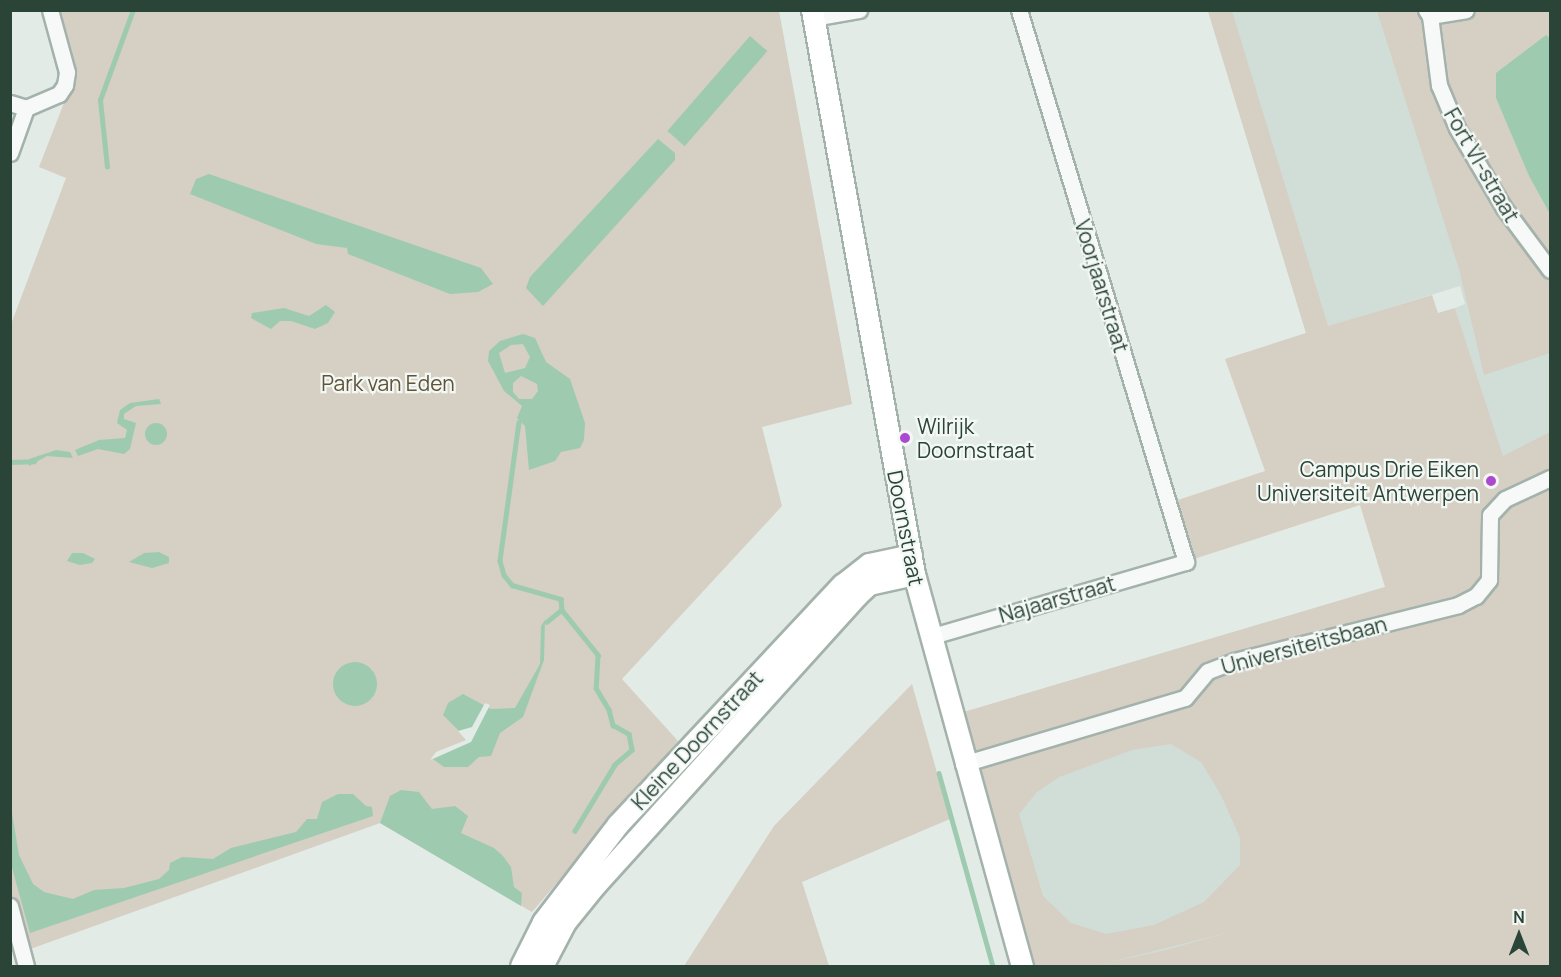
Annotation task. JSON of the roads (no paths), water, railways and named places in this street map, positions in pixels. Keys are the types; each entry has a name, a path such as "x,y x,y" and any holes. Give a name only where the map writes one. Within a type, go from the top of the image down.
{"street":[{"path":"10,103 26,108 59,94 65,85 67,72 50,10"},
{"path":"812,14 859,10"},
{"name":"Voorjaarstraat","path":"1019,10 1185,562"},
{"name":"Fort VI-straat","path":"1466,10 1428,13 1439,85 1457,129 1504,208 1551,270"},
{"name":"Doornstraat","path":"812,14 912,564 963,764 1022,966"},
{"path":"10,153 26,108"},
{"name":"Universiteitsbaan","path":"963,764 1185,698 1208,670 1234,661 1458,605 1476,596 1489,580 1490,515 1505,499 1548,480"},
{"name":"Najaarstraat","path":"929,637 1185,562"},
{"name":"Kleine Doornstraat","path":"521,966 543,922 612,832 842,585 869,564 912,564"},
{"name":"Kleine Doornstraat","path":"542,966 565,922 595,885 857,595 869,584 912,564"},
{"path":"10,906 26,966"}],"waterway":[{"path":"107,167 100,100 133,10"},
{"path":"519,422 500,561 504,575 512,585 561,599 562,610 547,622"},
{"path":"10,462 34,461"},
{"path":"562,610 598,655 596,688 609,710 613,725 629,734 632,750 615,765 575,831"},
{"path":"939,773 993,966"}],"place":[{"name":"Wilrijk Doornstraat","path":"905,438"},
{"name":"Campus Drie Eiken Universiteit Antwerpen","path":"1491,481"}],"park label":[{"name":"Park van Eden","path":"388,383"}]}
